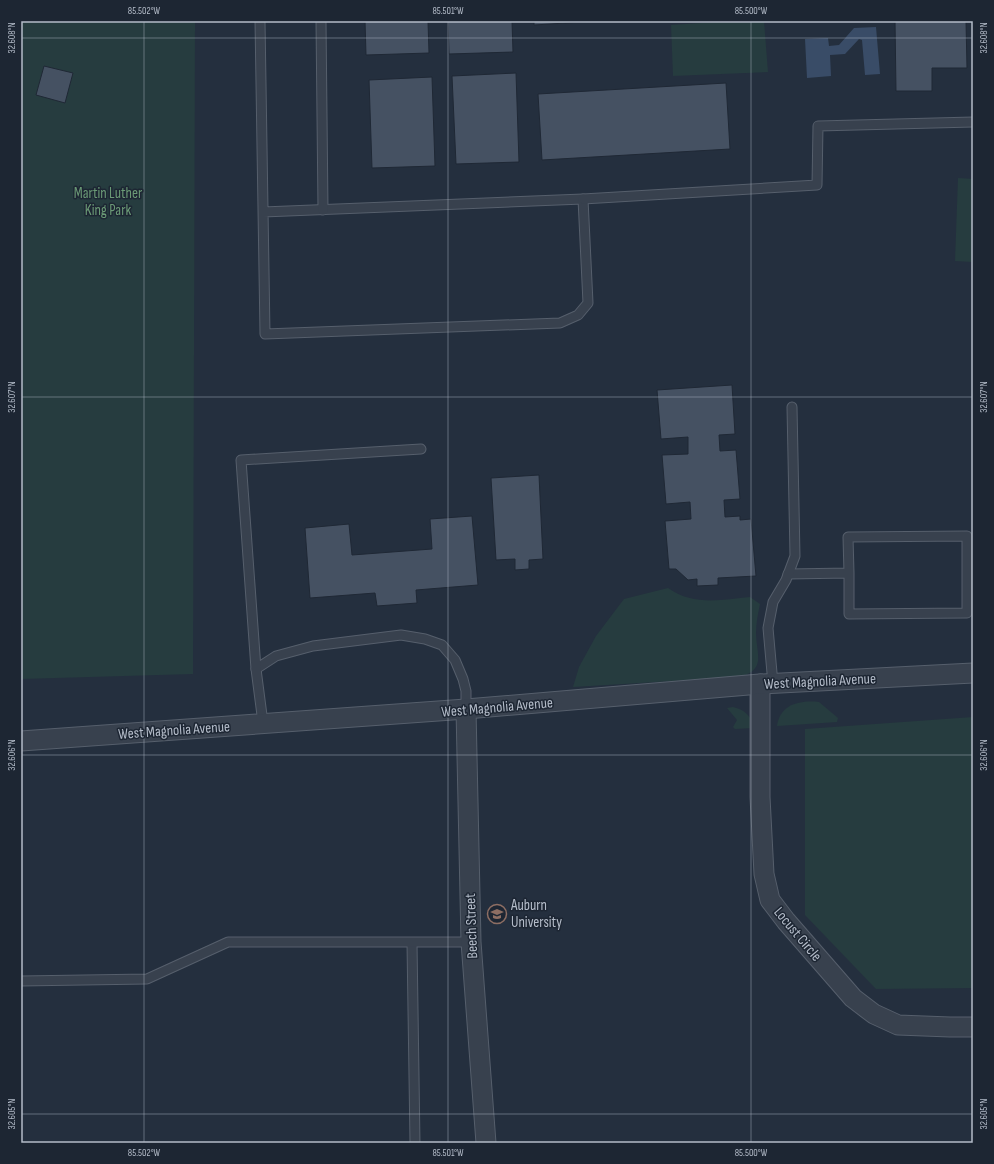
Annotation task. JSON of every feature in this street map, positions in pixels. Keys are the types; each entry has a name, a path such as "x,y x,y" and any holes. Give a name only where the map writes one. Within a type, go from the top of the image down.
{"street":[{"name":"West Magnolia Avenue","path":"21,741 466,710 766,684 973,673"},
{"name":"Locust Circle","path":"766,684 761,812 764,874 770,900 786,921 853,998 874,1014 898,1025 950,1028 973,1027"},
{"name":"Beech Street","path":"466,710 471,942 486,1143"}],"lane":[{"path":"260,21 265,334 560,323 578,316 588,303 583,199"},
{"path":"321,21 323,210"},
{"path":"263,212 583,199 817,185 818,126 973,122"},
{"path":"766,684 768,628 773,602 788,574 795,556 792,407"},
{"path":"263,723 256,669 241,460 421,449"},
{"path":"966,536 967,613 849,614 849,573 848,537 966,536"},
{"path":"788,574 849,573"},
{"path":"256,669 276,656 313,646 395,636 425,638 442,645 455,660 466,691 466,710"},
{"path":"21,981 147,979 228,942 471,942"},
{"path":"412,943 415,1143"}],"green space":[{"name":"Martin Luther King Park","path":"21,21 195,21 193,674 21,679"},
{"path":"731,21 764,21 768,72 673,76 671,25"},
{"path":"958,178 973,179 973,262 955,261"},
{"path":"668,588 678,594 697,600 750,597 760,604 756,629 758,660 754,670 740,677 573,687 579,667 596,636 624,599"},
{"path":"805,702 819,702 838,718 837,722 777,726 782,713 792,705"},
{"path":"733,707 747,714 751,720 753,728 735,729 733,727 737,720 727,708"},
{"path":"973,717 973,988 876,989 805,915 805,729"}],"water":[{"path":"876,27 880,74 865,75 862,40 859,39 845,54 830,55 831,76 807,78 805,39 828,38 829,46 839,45 854,28"}],"building":[{"path":"365,21 428,21 429,53 366,55"},
{"path":"448,21 512,21 513,52 449,54"},
{"path":"534,21 597,21 534,25"},
{"path":"895,21 966,21 967,68 932,68 932,91 896,91"},
{"path":"44,66 73,73 65,103 36,95"},
{"path":"516,73 519,162 456,164 452,76"},
{"path":"432,77 435,166 372,168 369,80"},
{"path":"726,83 730,149 542,160 538,94"},
{"path":"732,385 735,434 719,435 720,451 736,450 740,499 724,500 725,517 740,516 740,520 751,519 756,576 718,578 718,585 697,586 697,579 688,580 676,569 669,569 665,521 691,519 690,502 666,504 662,455 688,454 688,437 661,439 657,390"},
{"path":"539,475 543,559 529,560 529,569 515,570 515,559 496,560 491,478"},
{"path":"472,516 478,585 416,590 417,603 377,606 375,593 310,598 305,528 349,524 352,555 432,549 430,519"}],"place":[{"name":"Auburn University","path":"497,914"}]}
